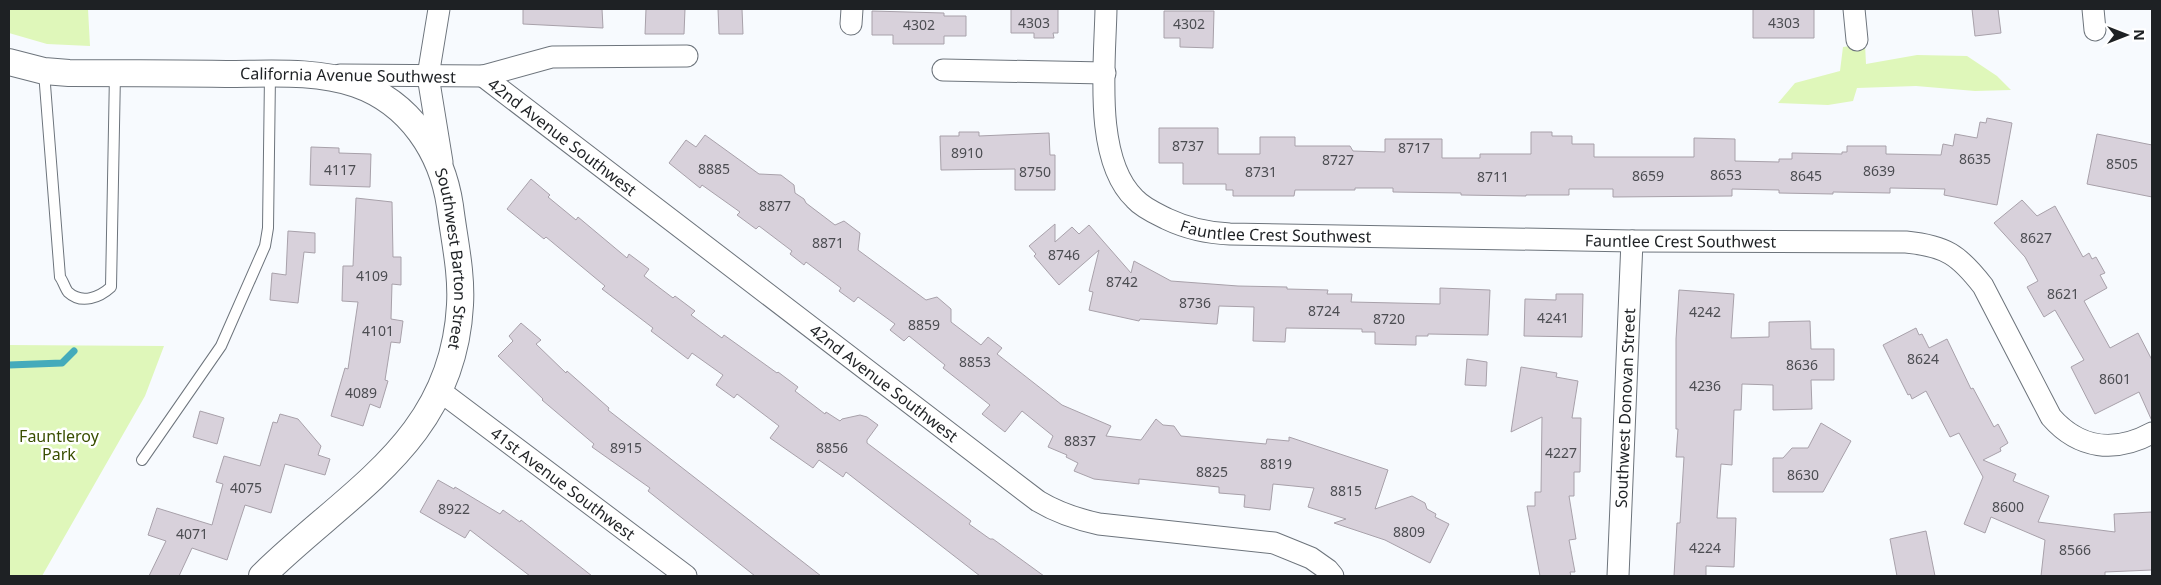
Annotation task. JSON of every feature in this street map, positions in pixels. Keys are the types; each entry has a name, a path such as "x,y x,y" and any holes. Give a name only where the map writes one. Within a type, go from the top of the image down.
{"street":[{"name":"Fauntlee Crest Southwest","path":"1106,9 1104,114 1107,139 1121,180 1135,200 1159,215 1184,227 1207,233 1632,241 1897,242 1931,244 1954,256 1968,267 1984,286 2051,417 2063,431 2084,441 2103,445 2125,445 2152,433"},
{"path":"1854,9 1857,40"},
{"path":"2093,9 2095,30"},
{"path":"438,14 428,76 447,189"},
{"name":"California Avenue Southwest","path":"9,62 44,71 68,73 484,76 552,57 687,56"},
{"path":"942,70 1105,73"},
{"name":"Southwest Barton Street","path":"262,576 392,460 419,428 440,391 454,348 460,304 457,258 447,189 442,170 426,140 409,118 394,105 358,85 338,79 298,74"},
{"name":"42nd Avenue Southwest","path":"484,76 1022,489 1051,509 1074,519 1099,524 1274,543 1311,558 1333,576"},
{"name":"Southwest Donovan Street","path":"1618,576 1632,241"},
{"name":"41st Avenue Southwest","path":"440,391 686,576"}],"lane":[{"path":"44,71 60,277 68,292 84,299 100,296 111,287 115,73"},
{"path":"142,460 222,346 265,246 268,228 270,74"}],"green space":[{"path":"9,9 88,9 90,46 47,44 9,33"},
{"path":"1865,44 1866,64 1917,55 1967,56 1997,76 2011,90 1975,91 1916,86 1857,88 1853,101 1828,105 1778,103 1795,83 1840,71 1843,47"},
{"name":"Fauntleroy Park","path":"9,345 164,346 145,396 42,576 9,576"}],"building":[{"path":"523,9 602,9 603,28 523,24"},
{"path":"646,9 685,9 684,34 645,34"},
{"path":"718,9 742,9 743,34 719,34"},
{"path":"1011,9 1058,9 1058,33 1053,33 1054,38 1034,38 1034,33 1011,33"},
{"path":"1753,9 1814,9 1814,38 1753,38"},
{"path":"1972,9 1998,9 2001,33 1975,36"},
{"path":"872,11 944,13 944,16 966,16 966,36 944,36 944,44 893,44 893,35 872,35"},
{"path":"1164,11 1214,11 1213,48 1180,47 1180,38 1164,38"},
{"path":"1987,118 2012,123 1997,205 1944,195 1945,189 1890,188 1890,193 1779,193 1779,190 1732,189 1732,196 1613,197 1613,189 1569,189 1569,195 1526,196 1393,192 1393,188 1355,188 1355,190 1295,190 1294,196 1233,196 1233,190 1226,190 1226,184 1183,184 1183,163 1159,163 1159,128 1218,128 1218,154 1260,154 1260,137 1295,137 1295,146 1350,146 1353,151 1385,152 1385,139 1442,139 1442,158 1480,158 1480,154 1531,154 1531,132 1552,132 1552,136 1572,136 1572,144 1594,144 1594,157 1694,157 1694,138 1735,139 1735,161 1779,162 1779,159 1792,159 1792,153 1842,154 1842,152 1847,152 1847,146 1886,146 1886,154 1941,155 1943,144 1953,146 1955,134 1977,138 1980,122 1986,123"},
{"path":"959,132 979,132 979,136 1049,133 1050,155 1055,155 1055,190 1015,190 1015,169 941,170 940,136 959,136"},
{"path":"2097,134 2152,145 2152,197 2087,184"},
{"path":"705,135 759,174 781,175 794,185 795,193 835,225 844,221 860,233 858,250 926,300 937,297 951,309 951,322 981,345 988,337 1002,348 997,354 1062,405 1111,426 1106,436 1141,440 1156,419 1163,425 1174,426 1181,436 1266,444 1267,439 1289,441 1289,437 1388,470 1375,509 1412,496 1425,503 1427,509 1436,514 1435,517 1449,524 1430,563 1385,540 1334,523 1346,519 1308,507 1314,488 1273,484 1270,510 1244,507 1245,495 1219,493 1219,487 1139,479 1139,484 1094,479 1074,471 1078,463 1066,457 1067,455 1048,447 1053,436 1022,411 1005,432 982,414 990,405 943,368 945,365 909,336 904,341 890,330 895,324 858,297 854,302 839,291 841,288 806,262 804,265 790,254 792,251 759,226 756,229 737,215 740,212 702,185 700,188 669,163 686,140 696,147"},
{"path":"311,147 339,148 339,153 371,154 370,187 310,185"},
{"path":"531,179 550,195 548,197 576,220 578,217 627,258 629,254 649,269 644,276 673,298 675,296 695,311 691,315 722,338 724,335 778,372 798,387 795,391 825,414 826,412 840,421 860,415 867,417 878,425 867,440 867,443 971,521 969,524 1044,576 980,576 846,472 843,477 819,460 813,468 770,438 779,426 737,394 734,398 716,385 723,375 692,353 688,359 651,331 653,328 602,289 605,286 546,237 544,239 507,209"},
{"path":"356,198 392,202 393,257 401,257 401,285 392,284 391,319 403,321 400,343 391,342 385,380 388,381 380,408 370,404 363,426 331,416 345,368 348,369 358,302 342,301 343,266 353,266"},
{"path":"2022,200 2037,216 2055,206 2083,257 2089,253 2092,259 2096,257 2105,273 2100,275 2107,288 2084,301 2110,348 2138,333 2152,360 2152,421 2139,392 2095,414 2071,367 2084,360 2055,310 2044,317 2027,287 2038,281 2025,257 1994,223"},
{"path":"1055,224 1055,242 1072,227 1079,234 1089,225 1131,273 1134,261 1171,281 1328,290 1327,294 1352,294 1351,302 1440,304 1440,288 1490,290 1488,335 1428,334 1428,336 1416,336 1416,345 1375,344 1375,332 1362,332 1362,329 1286,328 1285,342 1253,341 1254,307 1219,306 1217,324 1140,319 1139,321 1089,310 1093,292 1089,291 1099,250 1059,285 1034,256 1036,254 1029,246"},
{"path":"288,231 315,233 315,253 304,252 298,303 270,300 272,273 286,275"},
{"path":"1679,290 1734,294 1731,338 1769,337 1769,322 1810,321 1811,349 1834,349 1834,380 1811,380 1812,409 1773,410 1773,385 1742,384 1741,410 1734,410 1732,465 1721,464 1717,518 1736,518 1734,567 1706,566 1706,576 1674,576 1677,523 1680,523 1684,457 1676,457 1678,429 1676,429 1676,339"},
{"path":"1556,294 1583,294 1582,337 1524,336 1525,299 1556,300"},
{"path":"521,323 541,340 536,344 566,373 567,371 609,408 608,410 821,576 755,576 648,491 650,488 592,447 594,444 542,400 498,356 513,341 509,336"},
{"path":"1916,328 1919,335 1922,334 1929,348 1947,339 1971,389 1973,388 1994,427 1998,424 2008,443 2000,448 2001,451 1983,460 2016,474 2013,481 2049,496 2038,522 2115,532 2114,514 2152,512 2152,570 2105,572 2105,576 2041,576 2045,540 1991,517 1985,533 1964,524 1983,477 1959,433 1950,437 1926,391 1912,399 1910,394 1908,395 1883,345"},
{"path":"1467,359 1487,362 1486,386 1465,385"},
{"path":"1521,367 1557,373 1556,377 1578,381 1572,418 1581,418 1580,472 1574,472 1574,496 1569,496 1576,539 1569,540 1575,572 1570,572 1571,576 1540,576 1527,506 1535,506 1535,492 1541,492 1542,417 1511,432"},
{"path":"200,411 224,418 217,444 193,437"},
{"path":"280,414 298,419 321,446 318,455 330,459 325,475 285,464 271,513 245,505 227,560 192,548 179,576 149,576 166,541 148,535 157,508 212,525 223,484 216,482 224,456 260,466 273,422 277,423"},
{"path":"1821,423 1851,441 1823,492 1773,492 1773,458 1783,458 1792,448 1808,448"},
{"path":"438,480 454,489 455,487 500,514 503,510 520,522 521,520 592,576 530,576 470,530 465,538 420,512"},
{"path":"1926,531 1935,576 1897,576 1890,539"}],"waterway":[{"path":"9,365 62,363 74,351"}]}
